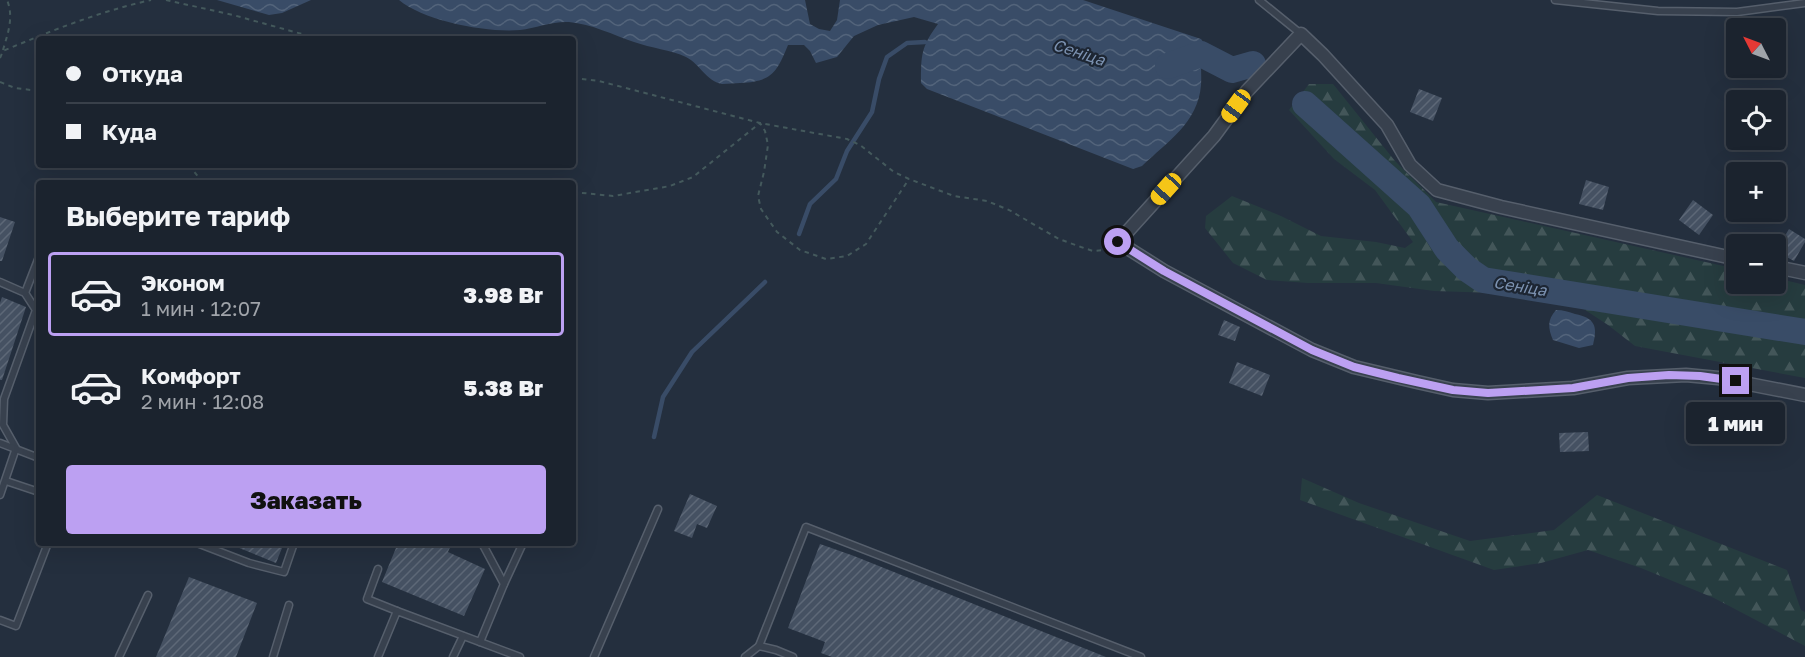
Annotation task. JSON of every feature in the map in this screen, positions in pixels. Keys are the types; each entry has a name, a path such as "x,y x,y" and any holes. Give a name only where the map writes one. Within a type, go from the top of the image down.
{"street":[{"path":"1726,257 1501,207 1437,190 1410,165 1387,124 1302,34 1247,91 1214,136 1118,242 1164,271 1312,350 1354,367 1408,380 1453,390 1488,393 1573,388 1628,378 1686,375 1718,378 1805,395"},
{"path":"1786,269 1805,273"}],"lane":[{"path":"1259,0 1302,34"},
{"path":"1555,0 1658,11 1737,12 1805,3"},
{"path":"25,293 36,265"},
{"path":"0,282 25,293 36,310"},
{"path":"0,495 16,448 3,425 4,399 36,314"},
{"path":"0,443 36,457"},
{"path":"6,481 36,491"},
{"path":"594,657 658,509"},
{"path":"745,657 759,646 806,527 1141,657"},
{"path":"0,620 15,626 47,546"},
{"path":"205,546 249,563 284,572 293,546"},
{"path":"484,546 504,584"},
{"path":"480,642 522,546"},
{"path":"378,570 367,599 520,657"},
{"path":"119,657 148,595"},
{"path":"273,657 290,605"},
{"path":"378,657 397,611"},
{"path":"453,657 463,636"},
{"path":"759,646 793,657"}],"path":[{"path":"0,58 10,26 8,0"},
{"path":"41,36 110,9 151,0"},
{"path":"166,0 309,36"},
{"path":"3,51 36,38"},
{"path":"576,78 608,83 760,123 847,139 860,145 894,172 954,196 987,201 1009,210 1059,239 1093,251 1103,250 1118,242"},
{"path":"0,82 15,88 36,91"},
{"path":"760,123 765,130 768,145 758,196 761,209 777,232 800,250 826,259 847,256 866,244 909,179"},
{"path":"576,192 613,196 670,186 693,177 760,123"},
{"path":"191,168 201,180"}],"green space":[{"path":"1309,84 1333,84 1395,161 1436,202 1726,267 1726,294 1786,294 1786,280 1805,285 1805,378 1635,346 1582,308 1496,293 1434,291 1376,283 1308,283 1267,280 1233,263 1205,228 1206,216 1232,196 1281,216 1321,236 1376,242 1405,248 1413,242 1375,190 1334,159 1289,110"},
{"path":"1302,478 1359,503 1470,541 1554,530 1597,495 1787,570 1801,610 1805,612 1805,646 1714,598 1641,568 1588,550 1541,563 1494,570 1300,500"}],"water":[{"path":"217,0 311,0 282,13 269,15"},
{"path":"399,0 805,0 810,24 830,31 837,20 840,0 1083,0 1201,39 1204,43 1201,59 1201,85 1194,110 1180,131 1142,166 1133,169 927,89 921,83 922,58 925,45 938,24 914,17 878,25 854,36 837,57 816,63 804,45 788,45 776,69 766,78 751,82 722,84 712,80 686,57 586,25 563,22 520,30 491,30 440,20"},
{"path":"1556,310 1582,316 1591,321 1595,328 1593,345 1579,348 1553,340 1549,324"}],"building":[{"path":"1419,89 1442,98 1433,121 1410,112"},
{"path":"1586,180 1609,187 1603,210 1579,204"},
{"path":"1693,200 1713,215 1699,235 1679,220"},
{"path":"0,217 15,222 2,261 0,261"},
{"path":"1789,229 1805,239 1794,261 1786,257 1786,234"},
{"path":"2,297 26,307 2,380 0,380 0,303"},
{"path":"1224,320 1240,327 1235,341 1218,335"},
{"path":"1237,362 1270,375 1262,396 1229,383"},
{"path":"1757,416 1779,421 1772,445 1751,439"},
{"path":"1588,432 1589,451 1560,452 1559,433"},
{"path":"690,494 717,506 707,528 697,524 692,538 674,531"},
{"path":"820,544 1106,657 832,657 821,653 825,642 788,628"},
{"path":"234,546 283,546 276,563"},
{"path":"397,546 451,546 448,552 485,569 464,616 382,582"},
{"path":"189,577 257,603 236,657 156,657"}],"waterway":[{"path":"799,234 810,204 836,179 847,151 872,112 879,79 887,57 907,43 925,42"},
{"name":"Сеніца","path":"1168,66 1201,54 1232,70 1253,64"},
{"name":"Сеніца","path":"1305,104 1419,206 1447,249 1467,269 1483,280 1805,332"},
{"path":"654,437 663,397 692,352 765,282"}],"route":[{"path":"1118,242 1141,258 1263,326 1330,358 1379,374 1453,390 1488,393 1573,388 1628,378 1669,375 1736,381"}]}
